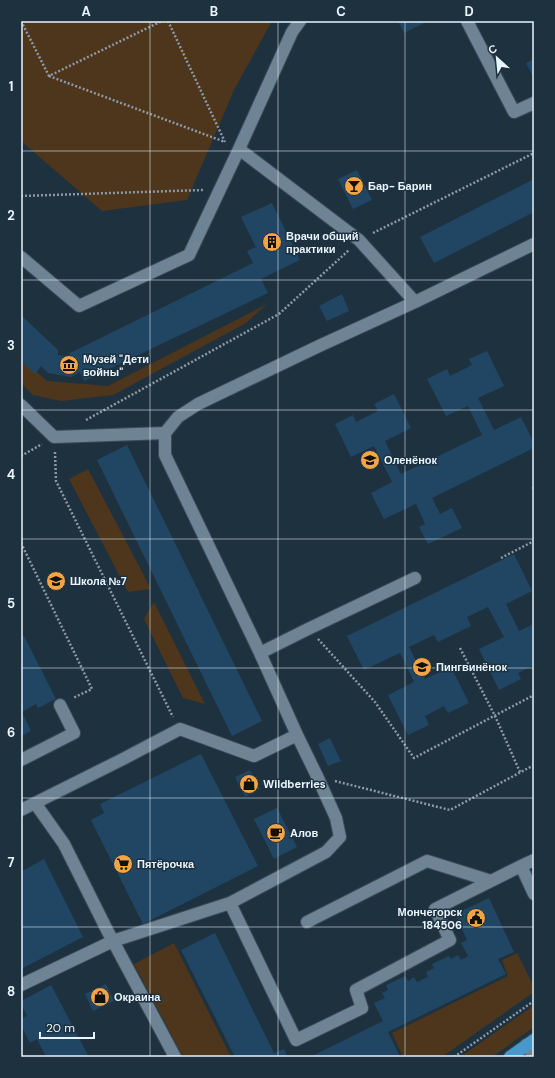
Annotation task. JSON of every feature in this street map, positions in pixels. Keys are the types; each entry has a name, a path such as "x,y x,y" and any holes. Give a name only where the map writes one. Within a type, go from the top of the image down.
{"main road":[{"path":"510,1057 530,1043"}],"lane":[{"path":"21,257 79,306 189,255 292,32 300,21"},
{"path":"467,21 514,112 534,103"},
{"path":"238,149 359,240 415,302"},
{"path":"21,985 114,941 230,903 326,852 340,837 336,818 317,776 165,455 165,433 178,417 198,404 319,346 533,248"},
{"path":"21,405 54,437 165,433"},
{"path":"260,653 415,578"},
{"path":"21,760 74,733 60,705"},
{"path":"21,810 180,730 254,756 297,735"},
{"path":"35,803 64,844 108,932 175,1057"},
{"path":"230,903 296,1040 362,1008 356,990 450,940 435,909 534,860"},
{"path":"307,922 428,861 491,881"},
{"path":"521,866 534,894"},
{"path":"530,1043 534,1056"}],"path":[{"path":"21,21 49,76 226,142"},
{"path":"49,76 162,21"},
{"path":"168,21 226,142"},
{"path":"222,149 229,135"},
{"path":"82,422 279,314 359,240 534,153"},
{"path":"21,196 203,190 206,183"},
{"path":"21,456 54,437 56,481 180,730"},
{"path":"501,558 534,541"},
{"path":"21,543 92,689 60,705"},
{"path":"308,629 375,702 414,758 534,695"},
{"path":"460,648 495,716 520,772"},
{"path":"317,776 450,810 534,765"},
{"path":"454,1057 534,1002"}],"shaded area":[{"path":"21,21 272,21 234,90 187,200 102,211 21,141"},
{"path":"267,304 246,323 113,395 61,401 33,395 21,383 21,358 47,381 108,386"},
{"path":"88,469 151,589 128,592 69,479"},
{"path":"154,602 205,704 183,698 144,619"},
{"path":"174,943 231,1057 183,1057 134,964"},
{"path":"517,953 534,987 534,992 442,1057 403,1057 392,1033 508,976 502,960"},
{"path":"533,1006 534,1027 492,1057 460,1057"}],"building":[{"path":"398,21 428,21 404,33"},
{"path":"534,59 534,79 526,63"},
{"name":"Бар- Барин","path":"357,170 372,200 353,209 338,179"},
{"path":"534,179 534,212 434,263 420,237"},
{"path":"272,203 300,260 261,279 268,293 84,381 80,372 71,377 48,373 41,366 35,374 21,361 21,315 58,350 58,355 69,357 70,353 253,263 247,251 256,247 241,217"},
{"path":"342,294 349,311 327,321 319,306"},
{"path":"487,351 504,386 478,398 494,430 521,417 534,443 534,448 432,498 440,514 452,508 462,528 428,544 419,527 425,524 416,504 384,519 371,493 392,482 374,446 351,457 335,424 353,415 356,422 378,411 374,404 394,394 411,428 385,441 401,474 482,435 468,406 446,416 427,379 447,369 450,376 472,365 469,359"},
{"path":"127,445 262,721 232,736 97,460"},
{"path":"514,554 532,591 506,604 519,631 534,624 534,665 518,673 521,679 499,690 479,649 504,637 488,607 467,617 471,626 438,642 434,635 409,647 425,679 451,667 469,703 448,713 444,706 425,716 429,725 408,735 388,695 414,682 400,653 364,670 347,636"},
{"path":"24,636 56,699 38,708 36,704 22,712 31,731 21,736 21,637"},
{"path":"330,738 341,761 328,766 318,744"},
{"path":"201,754 258,866 143,924 91,820 104,813 100,804"},
{"path":"250,770 260,789 245,797 235,777"},
{"name":"Алов","path":"277,808 297,847 274,859 254,819"},
{"path":"44,859 83,937 21,969 21,872"},
{"path":"489,898 514,952 498,959 506,974 388,1032 400,1057 310,1057 383,1021 374,1003 385,998 382,993 388,990 386,985 405,976 408,981 414,977 417,982 428,977 426,972 434,968 432,964 449,956 451,959 458,955 461,960 468,956 461,943 467,940 455,914"},
{"path":"215,933 274,1053 284,1049 288,1057 235,1057 181,950"},
{"name":"Окраина","path":"106,984 114,1001 93,1011 85,994"},
{"path":"51,985 89,1057 46,1057 37,1039 30,1043 21,1026 21,1019 27,1016 21,1001"}],"place":[{"name":"Бар- Барин","path":"354,186"},
{"name":"Врачи общий практики","path":"272,242"},
{"name":"Музей \"Дети войны\"","path":"69,365"},
{"name":"Оленёнок","path":"370,460"},
{"name":"Школа №7","path":"56,581"},
{"name":"Пингвинёнок","path":"422,667"},
{"name":"Wildberries","path":"249,784"},
{"name":"Алов","path":"276,833"},
{"name":"Пятёрочка","path":"123,864"},
{"name":"Мончегорск 184506","path":"476,918"},
{"name":"Окраина","path":"100,997"}]}
